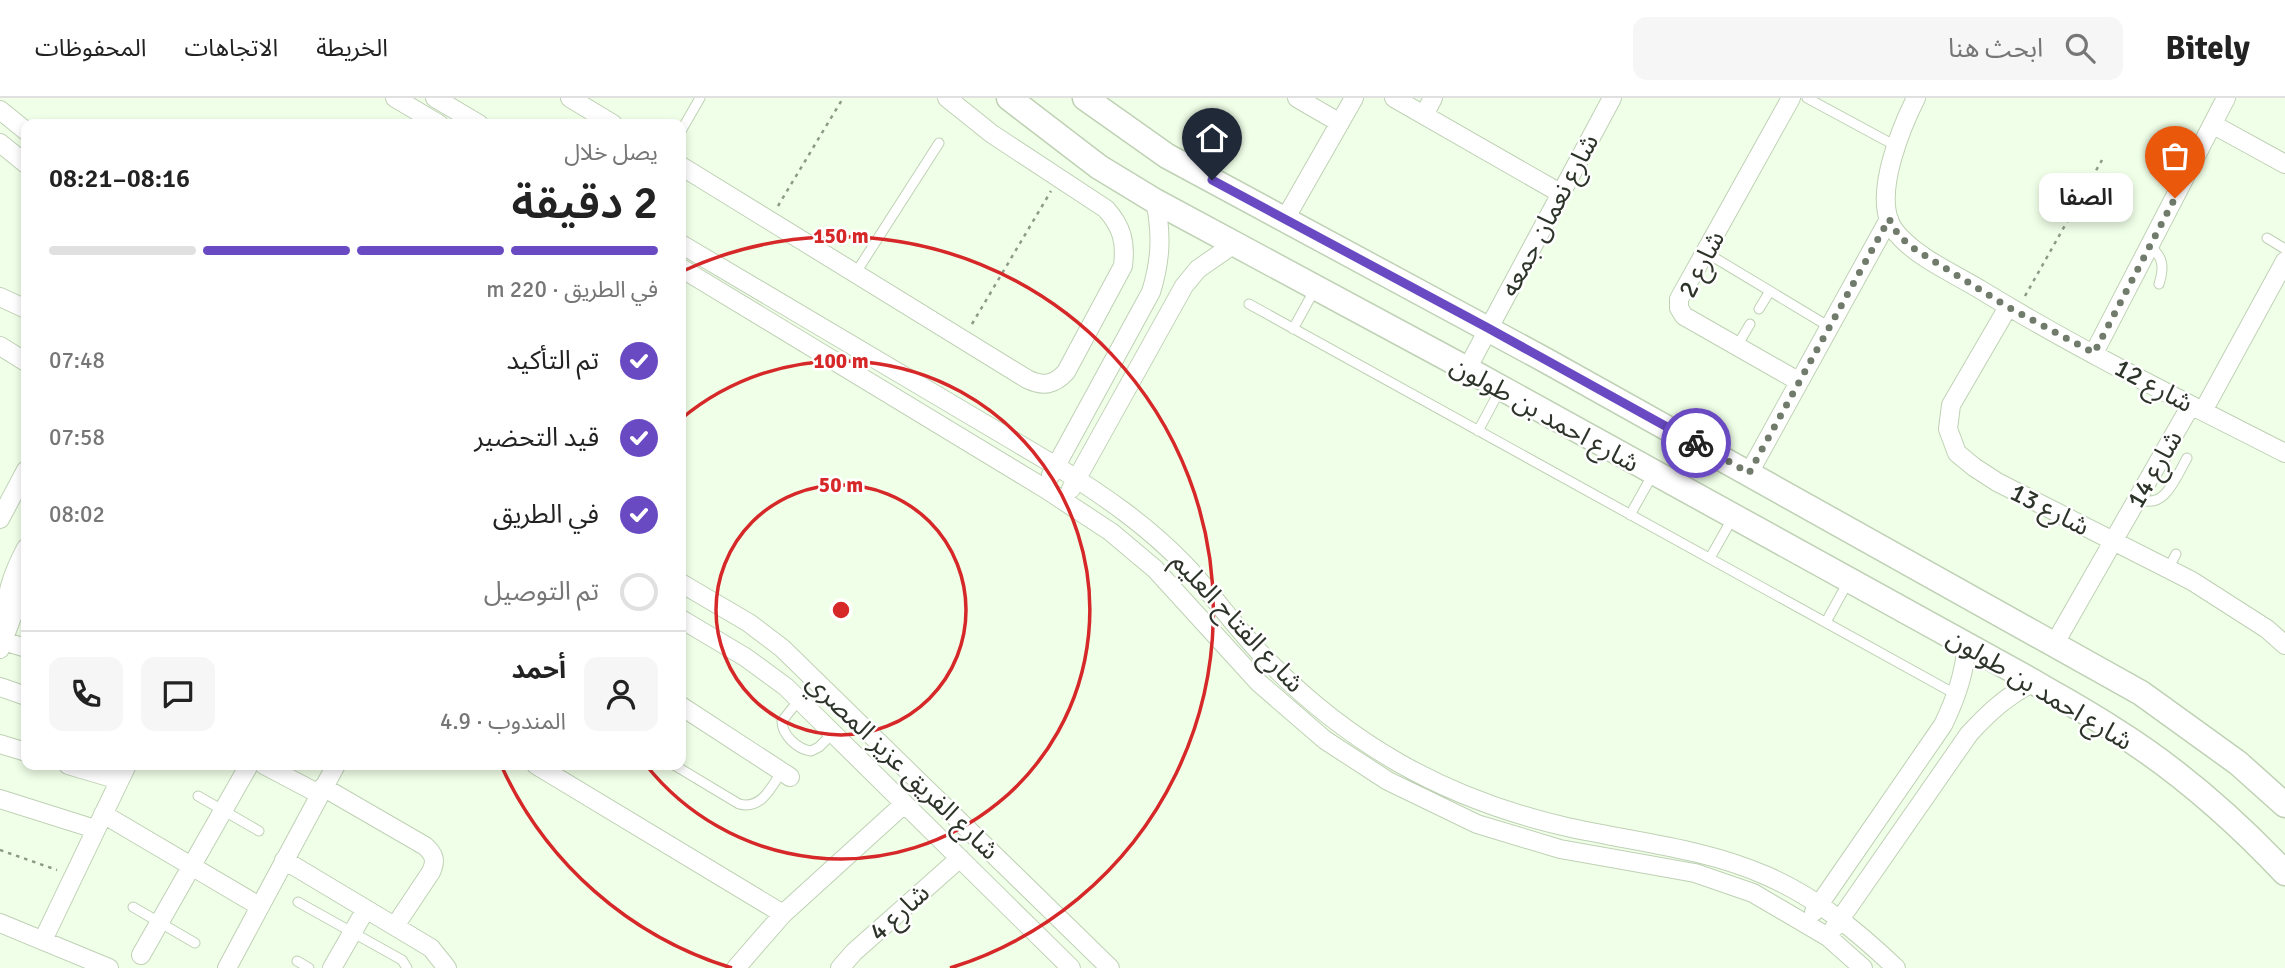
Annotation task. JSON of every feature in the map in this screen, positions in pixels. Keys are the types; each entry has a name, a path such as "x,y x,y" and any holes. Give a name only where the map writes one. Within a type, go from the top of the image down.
{"street":[{"path":"395,98 431,119"},
{"path":"435,98 471,119"},
{"path":"570,98 605,119"},
{"path":"686,169 1037,384 1048,385 1066,372 1123,266 1123,235 1106,209 992,134 947,98"},
{"name":"شارع احمد بن طولون","path":"1009,98 1099,167 1154,201 1467,369 2115,729 2190,784 2285,873"},
{"name":"شارع احمد بن طولون","path":"1085,98 1167,156 1488,328 2141,693 2238,763 2285,805"},
{"path":"1297,98 1340,123"},
{"path":"1285,219 1354,98"},
{"path":"1394,98 1560,193"},
{"path":"1424,115 1433,98"},
{"name":"شارع نعمان جمعه","path":"1467,369 1612,98"},
{"name":"شارع 2","path":"1791,98 1679,299 1679,309 1684,316 1798,381"},
{"path":"1749,473 1889,219 1888,183 1896,146 1916,98"},
{"path":"2094,353 2226,98"},
{"path":"0,110 21,127"},
{"path":"2214,125 2285,164"},
{"path":"0,143 21,160"},
{"path":"1044,488 1151,292 1157,271 1160,236 1154,201"},
{"name":"شارع 12","path":"1889,219 1899,236 1916,250 2012,309 2285,453"},
{"path":"1064,501 1184,286 1198,269 1234,244"},
{"name":"شارع الفتاح العليم","path":"686,247 1056,466 1115,505 1152,534 1186,566 1272,666 1336,721 1399,763 1484,802 1565,826 1713,856 1768,876 1841,918 1896,968"},
{"name":"شارع 14","path":"2055,643 2138,498 2197,408 2285,261"},
{"name":"شارع الفتاح العليم","path":"686,271 1044,488 1111,532 1154,569 1259,683 1325,740 1388,781 1477,824 1560,849 1695,873 1753,893 1807,922 1863,968"},
{"path":"1157,271 1173,275 1184,286"},
{"path":"0,297 21,307"},
{"name":"شارع 13","path":"2012,309 1951,405 1948,429 1956,453 1997,482 2113,541 2172,561 2267,629 2285,645"},
{"path":"5,349 21,359"},
{"path":"5,349 21,368"},
{"path":"1083,417 1090,425 1109,420"},
{"path":"0,519 21,479"},
{"path":"3,635 7,595 21,560"},
{"name":"شارع الفريق عزيز المصري","path":"686,586 749,623 782,648 1110,968"},
{"path":"3,635 21,591"},
{"name":"شارع الفريق عزيز المصري","path":"686,622 745,657 786,687 1071,968"},
{"path":"3,635 21,645"},
{"path":"1807,922 1943,725 1957,695 1965,668 1967,645"},
{"path":"1828,937 1969,734 1989,711 2013,693 2034,682"},
{"path":"0,687 21,694"},
{"path":"686,709 786,774"},
{"path":"0,744 21,750"},
{"path":"1388,781 1399,763"},
{"path":"43,940 123,773 102,770"},
{"path":"141,955 246,770"},
{"path":"275,770 321,791 425,846 433,853 435,863 395,926"},
{"path":"227,968 333,770"},
{"path":"544,770 783,914"},
{"path":"0,799 99,821 192,866 259,906"},
{"path":"736,968 783,914 904,804"},
{"name":"شارع 4","path":"840,968 854,952 960,858"},
{"path":"284,860 430,948 447,968"},
{"path":"331,968 366,908"},
{"path":"0,923 109,968"}],"lane":[{"path":"686,122 700,98"},
{"path":"1807,98 1896,146"},
{"path":"855,274 939,143"},
{"path":"2267,238 2285,249"},
{"path":"2150,247 2159,254 2162,262 2159,284"},
{"path":"1705,252 1828,326"},
{"path":"1293,329 1316,288"},
{"path":"1759,309 1770,291"},
{"path":"1249,304 1957,695"},
{"path":"1737,346 1750,324"},
{"path":"1478,431 1501,389"},
{"path":"2138,498 2157,502 2164,496 2187,458"},
{"path":"1630,515 1653,474"},
{"path":"1710,558 1732,517"},
{"path":"1826,622 1849,581"},
{"path":"799,700 782,721 786,735 801,748 811,751 819,747 832,733"},
{"path":"682,770 738,804 748,807 758,804 786,774"},
{"path":"198,796 258,831"},
{"path":"298,902 402,960 407,968"},
{"path":"133,907 195,943"},
{"path":"297,961 309,968"}],"path":[{"path":"769,221 843,98"},
{"path":"2012,309 2102,160"},
{"path":"962,339 1058,179"},
{"path":"0,850 73,875"}],"way so far":[{"path":"1696,443 1749,473 1889,219 1899,236 1916,250 2008,307 2094,353 2175,198"}],"place":[{"name":"الصفا","path":"2175,198"}],"route":[{"path":"1212,180 1696,443"}]}
